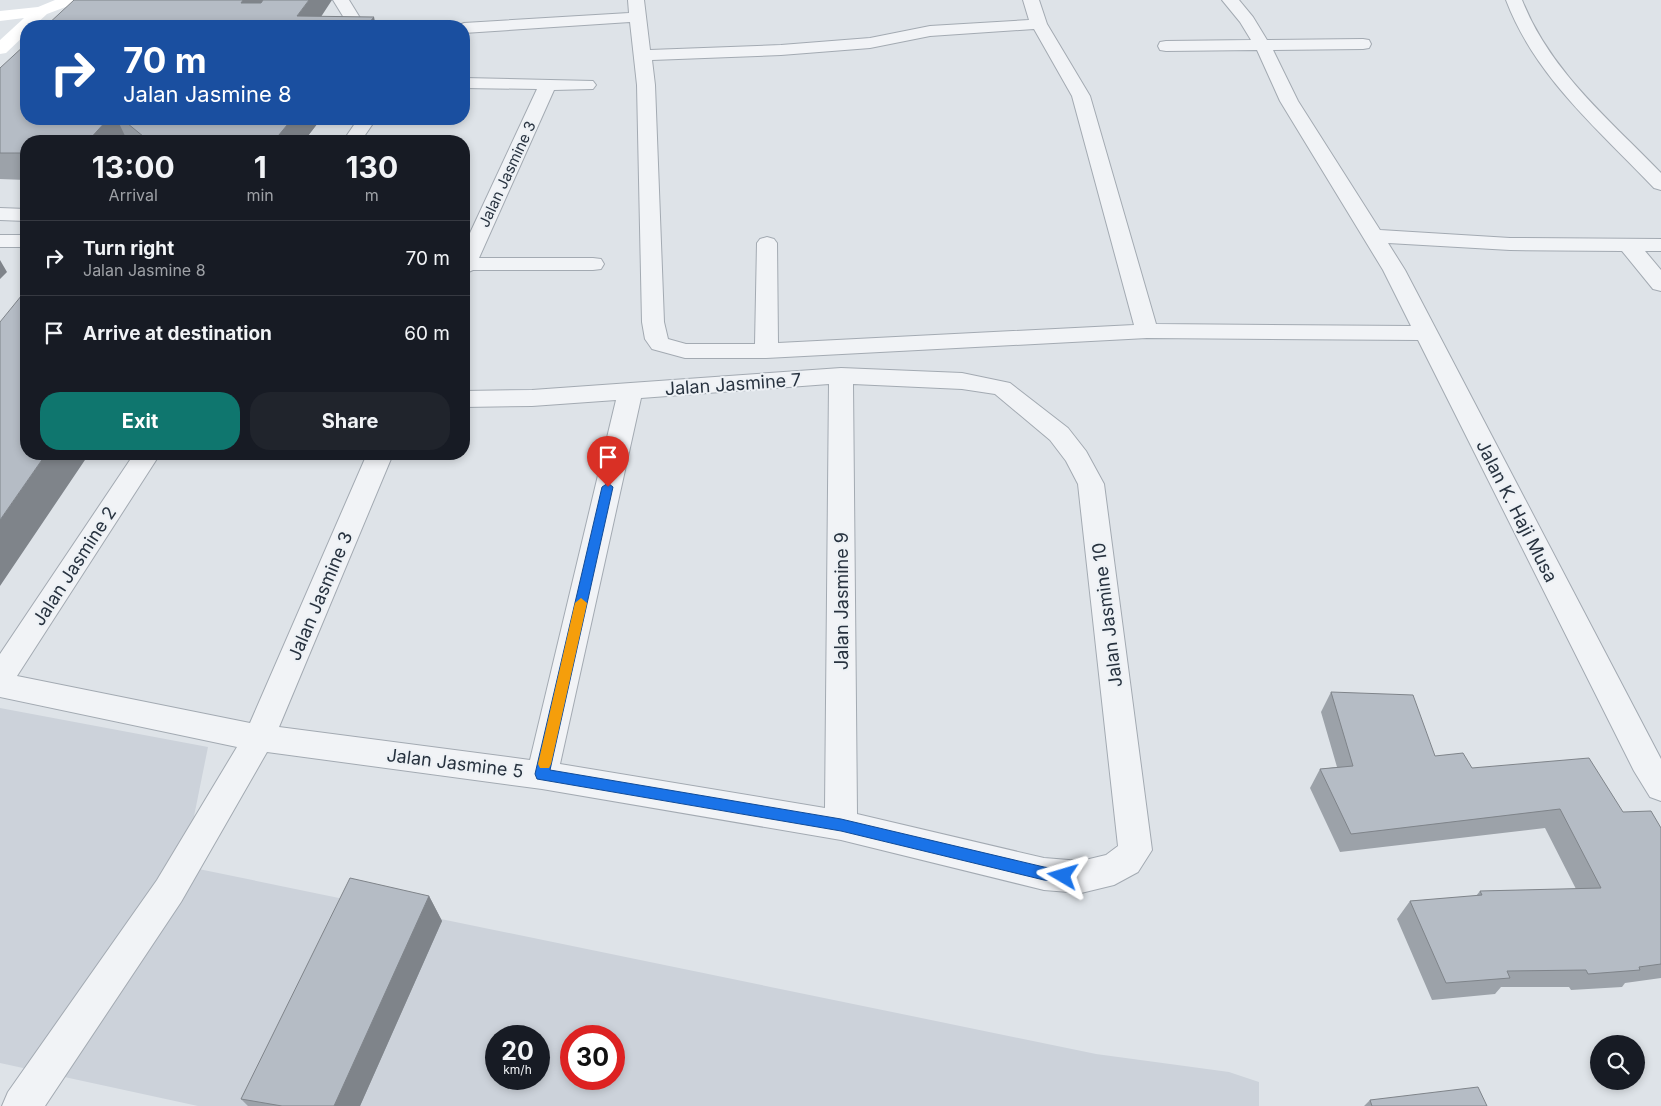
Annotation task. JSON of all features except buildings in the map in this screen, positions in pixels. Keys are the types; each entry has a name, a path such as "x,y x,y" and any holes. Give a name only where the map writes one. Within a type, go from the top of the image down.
{"street":[{"path":"0,16 41,11 70,0"},
{"path":"341,0 353,20"},
{"path":"1031,0 1039,24 1081,96 1147,332"},
{"name":"Jalan K. Haji Musa","path":"1230,0 1247,20 1262,44 1289,101 1371,236 1394,270 1636,744 1661,787"},
{"path":"1514,0 1519,17 1548,62 1572,92 1661,184"},
{"path":"470,27 637,8 646,85 652,322 656,339 660,344 669,347 685,350 766,351 1147,332 1426,334"},
{"path":"31,20 41,11"},
{"path":"643,55 870,43 930,32 1039,24"},
{"path":"0,49 20,30"},
{"path":"1166,46 1363,44"},
{"path":"470,83 587,85"},
{"name":"Jalan Jasmine 3","path":"470,255 548,84"},
{"path":"0,214 20,215"},
{"path":"1371,236 1510,244 1630,247 1661,245"},
{"path":"0,241 20,241"},
{"path":"766,243 766,351"},
{"path":"1630,247 1661,284"},
{"name":"Jalan Jasmine 3","path":"470,266 593,264"},
{"name":"Jalan Jasmine 7","path":"470,399 532,398 630,392 841,376 962,381 1002,388"},
{"name":"Jalan Jasmine 9","path":"841,376 841,825"},
{"name":"Jalan Jasmine 10","path":"1002,388 1058,434 1077,457 1091,484 1135,850 1126,861 1114,869"},
{"path":"542,774 630,392"},
{"name":"Jalan Jasmine 2","path":"0,678 143,460"},
{"name":"Jalan Jasmine 3","path":"22,1106 169,891 259,738 377,460"},
{"name":"Jalan Jasmine 5","path":"0,685 259,738 542,774 841,825 1044,874 1082,877 1114,869"}],"shaded area":[{"path":"0,708 208,747 184,866 1096,1054 1229,1072 1259,1082 1259,1106 198,1106 0,1063"}],"slow traffic":[{"path":"544,764 581,603"}],"route":[{"path":"608,487 542,774 841,825 1044,874 1063,876"}]}
